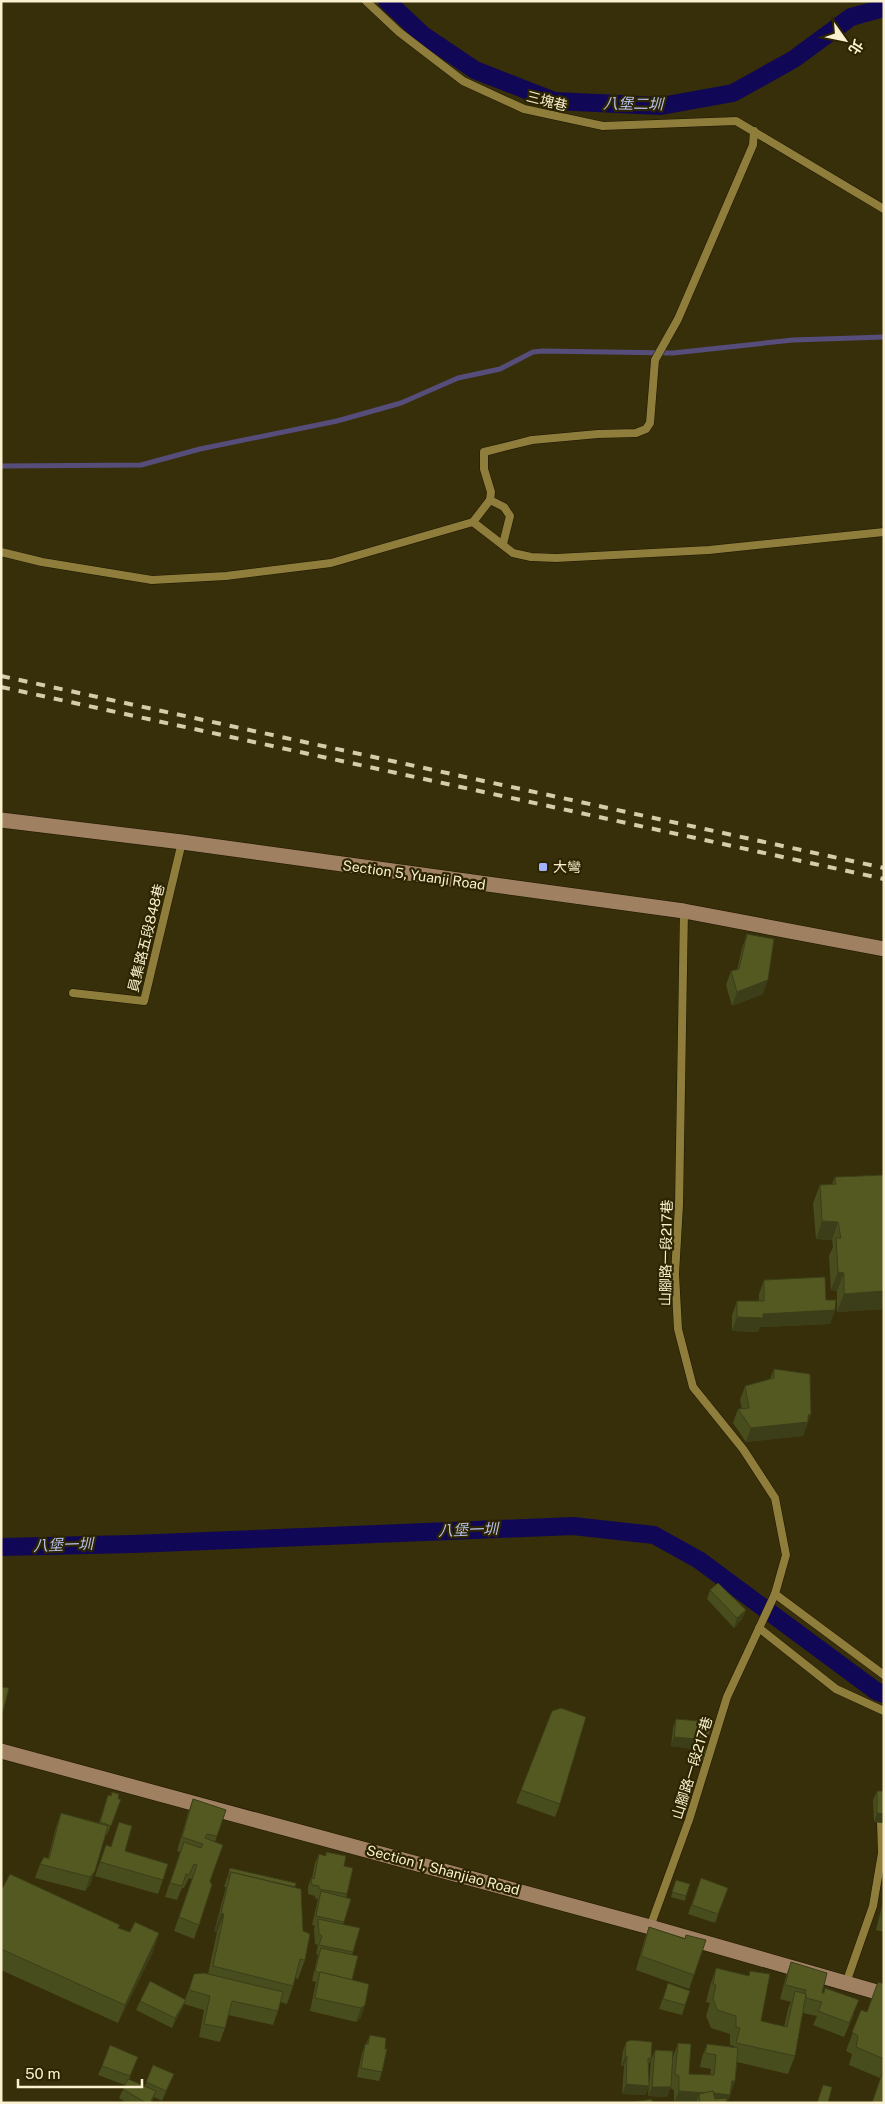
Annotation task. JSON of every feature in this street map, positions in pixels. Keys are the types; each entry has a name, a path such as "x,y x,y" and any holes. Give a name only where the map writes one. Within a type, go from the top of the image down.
{"main road":[{"name":"Section 5, Yuanji Road","path":"1,820 182,842 684,912 884,949"},
{"name":"Section 1, Shanjiao Road","path":"1,1750 650,1927 884,1994"}],"lane":[{"name":"三塊巷","path":"366,1 399,32 463,81 524,109 603,126 736,121 884,209"},
{"path":"1,552 42,562 152,580 226,576 331,563 473,522 490,500 490,492 484,469 484,452 532,440 598,434 636,433 646,429 650,423 655,360 678,319 753,145 754,131"},
{"path":"490,500 504,508 510,516 503,544"},
{"path":"473,522 513,553 531,557 556,558 709,550 884,532"},
{"name":"員集路五段848巷","path":"73,993 144,1001 182,842"},
{"name":"山腳路一段217巷","path":"650,1927 689,1820 727,1697 775,1594 786,1555 775,1498 743,1449 693,1387 678,1329 675,1274 679,1196 684,912"},
{"path":"775,1594 884,1675"},
{"path":"758,1628 836,1689 884,1711"},
{"path":"846,1983 873,1906 882,1853 881,1823"}],"building":[{"path":"747,934 774,939 768,980 737,992 731,971 739,969"},
{"path":"884,1175 884,1291 844,1294 844,1273 838,1272 836,1238 841,1238 838,1222 822,1221 820,1185 836,1184 835,1177"},
{"path":"825,1277 826,1300 836,1300 835,1310 763,1314 763,1318 737,1317 737,1301 764,1301 764,1280"},
{"path":"774,1369 810,1374 811,1414 808,1415 808,1422 751,1428 738,1409 749,1408 745,1386 774,1378"},
{"path":"718,1583 746,1610 737,1618 710,1590"},
{"path":"1,1687 9,1688 1,1719"},
{"path":"561,1708 586,1717 560,1804 521,1790 552,1711"},
{"path":"676,1719 713,1722 706,1739 706,1750 696,1749 696,1739 674,1737"},
{"path":"877,1791 884,1791 884,1814 877,1813"},
{"path":"112,1792 119,1794 118,1799 121,1799 111,1826 100,1822 108,1795 111,1796"},
{"path":"193,1799 226,1810 217,1836 207,1834 205,1838 223,1845 210,1881 212,1885 199,1925 179,1917 197,1865 194,1864 189,1875 186,1874 182,1886 170,1883 184,1842 201,1848 203,1844 182,1837"},
{"path":"61,1813 108,1826 95,1871 90,1877 40,1864 44,1857 49,1859"},
{"path":"119,1822 132,1826 125,1851 168,1864 163,1880 100,1862 106,1845 111,1847"},
{"path":"326,1852 346,1856 344,1866 353,1868 347,1894 319,1889 319,1886 312,1885 311,1878 314,1879 319,1854 326,1856"},
{"path":"230,1868 296,1883 295,1887 231,1872 229,1878"},
{"path":"231,1872 301,1889 303,1931 310,1934 305,1960 300,1959 293,1986 213,1966 224,1914 221,1913"},
{"path":"10,1874 120,1925 118,1928 130,1932 135,1922 159,1933 125,2005 1,1949 1,1891"},
{"path":"701,1878 728,1888 718,1914 692,1905"},
{"path":"676,1880 690,1884 686,1896 672,1892"},
{"path":"321,1891 351,1899 344,1922 316,1916"},
{"path":"884,1905 884,1917 881,1916"},
{"path":"318,1919 360,1928 353,1952 319,1945 322,1936 319,1934"},
{"path":"649,1927 685,1939 686,1935 706,1940 694,1975 641,1956"},
{"path":"321,1948 358,1956 352,1980 315,1971"},
{"path":"791,1962 827,1973 822,1993 824,1993 825,1988 859,2000 849,2023 818,2011 822,2002 806,1998 806,1990 785,1985"},
{"path":"716,1968 749,1976 750,1971 770,1974 761,2021 787,2027 795,1991 806,1994 795,2056 736,2043 740,2028 736,2027 736,2016 717,2010 713,1998 716,1985 713,1984"},
{"path":"320,1972 369,1984 365,2005 361,2008 315,1998"},
{"path":"204,1973 283,1992 278,2011 232,2001 225,2028 204,2024 210,1996 189,1990 194,1974"},
{"path":"150,1981 186,2000 175,2018 140,2001"},
{"path":"878,1982 884,1984 884,2059 856,2047 858,2036 852,2032 861,2010 867,2012"},
{"path":"668,1983 690,1991 685,2005 663,1999"},
{"path":"370,2035 386,2038 385,2049 387,2049 382,2072 361,2068 365,2044 368,2044"},
{"path":"631,2040 652,2042 651,2059 648,2058 649,2086 626,2084 626,2042"},
{"path":"678,2043 691,2044 689,2074 714,2075 716,2055 705,2053 707,2044 738,2048 735,2081 732,2081 730,2095 714,2093 713,2091 706,2093 679,2091 679,2076 675,2074"},
{"path":"110,2045 138,2057 130,2076 102,2066"},
{"path":"655,2050 673,2051 671,2087 652,2087"},
{"path":"153,2065 174,2074 166,2091 146,2082"},
{"path":"882,2074 884,2075 884,2103 872,2103"},
{"path":"128,2079 156,2091 150,2103 146,2103 123,2089"},
{"path":"823,2085 832,2087 828,2103 817,2103"},
{"path":"713,2091 715,2099 726,2098 727,2103 700,2103 699,2094"},
{"path":"652,2099 652,2103 626,2103"}],"waterway":[{"name":"八堡二圳","path":"387,1 423,35 475,70 554,101 661,106 733,93 794,59 851,17 884,8"},
{"path":"1,466 141,465 200,449 337,421 401,403 458,378 500,369 533,352 673,353 793,340 884,337"},
{"name":"八堡一圳","path":"1,1547 133,1544 573,1526 654,1535 699,1560 876,1691 884,1694"}],"railway":[{"path":"1,676 884,868"},
{"path":"1,687 884,879"}],"place":[{"name":"大彎","path":"543,867"}]}
